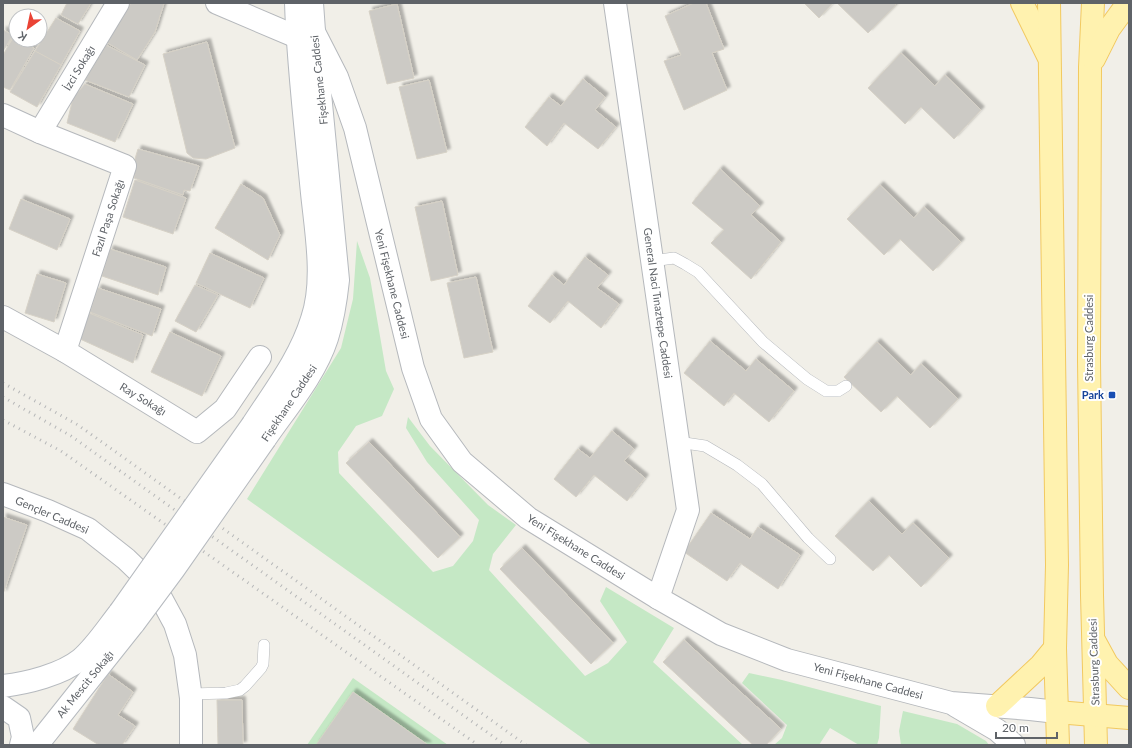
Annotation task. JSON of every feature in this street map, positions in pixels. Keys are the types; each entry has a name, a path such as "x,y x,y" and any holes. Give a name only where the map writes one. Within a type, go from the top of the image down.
{"main road":[{"path":"1022,3 1051,64"},
{"path":"1050,3 1057,557 1055,648 1058,745"},
{"name":"Strasburg Caddesi","path":"1093,3 1090,67 1089,361 1096,745"},
{"path":"1090,67 1109,29 1128,3"},
{"path":"1093,638 1107,664 1129,688"},
{"path":"997,706 1041,665 1055,648"},
{"path":"1057,712 1096,714 1129,718"}],"street":[{"name":"İzci Sokağı","path":"40,132 118,3"},
{"path":"217,3 305,34"},
{"name":"Fişekhane Caddesi","path":"127,618 174,569 259,432 315,365 327,338 334,310 338,280 305,34 296,3"},
{"name":"Fişekhane Caddesi","path":"305,34 312,3"},
{"name":"General Naci Tınaztepe Caddesi","path":"615,3 688,510 658,598"},
{"name":"Yeni Fişekhane Caddesi","path":"305,34 337,77 355,128 413,368 431,419 462,462 528,518 658,598 721,634 787,660 951,703"},
{"name":"Fazıl Paşa Sokağı","path":"3,115 40,132 125,166 64,351"},
{"name":"Ray Sokağı","path":"3,317 64,351 197,432 225,409 260,356"},
{"name":"Gençler Caddesi","path":"3,494 88,528 126,558 155,588 175,624 185,655 191,694 191,745"},
{"path":"3,686 19,684 62,670 80,659 127,618"},
{"name":"Ak Mescit Sokağı","path":"37,745 127,618"},
{"path":"951,703 1057,712"},
{"path":"951,703 997,730 1014,745"},
{"path":"3,707 19,718 23,737 21,745"}],"lane":[{"path":"652,261 674,258 698,272 764,342 807,379 826,391 838,391 846,386"},
{"path":"678,442 706,446 738,465 762,484 808,538 830,559"},
{"path":"191,694 226,693 240,690 261,668 263,664 264,645"}],"green space":[{"path":"357,241 370,278 386,371 394,389 382,416 356,426 338,452 339,473 433,572 453,566 473,541 479,520 427,462 406,428 408,417 430,446 488,505 516,525 493,554 489,570 585,676 608,663 627,642 600,601 606,587 674,628 653,662 743,745 592,745 247,499 341,348 353,299"},
{"path":"749,673 782,680 881,706 879,738 877,745 859,745 830,728 819,745 774,745 782,738 787,725 742,683"},
{"path":"353,678 448,745 307,745"},
{"path":"903,711 957,724 986,741 989,745 901,745 899,731"}],"building":[{"path":"67,3 91,3 78,24 61,15"},
{"path":"131,3 164,3 155,32 137,60 106,42"},
{"path":"694,3 706,3 724,49 712,53 727,90 684,110 664,61 681,55 665,16"},
{"path":"804,3 833,3 819,18"},
{"path":"837,3 894,3 896,5 868,33"},
{"path":"397,4 414,78 387,84 369,11"},
{"path":"56,18 80,31 61,65 35,51 37,48 48,48 48,31"},
{"path":"3,30 8,32 8,43 3,51"},
{"path":"207,42 235,148 206,159 193,158 187,153 163,54"},
{"path":"106,45 145,65 129,97 85,80"},
{"path":"8,46 8,48 34,48 10,90 3,87 3,55"},
{"path":"35,51 61,65 37,107 10,92"},
{"path":"901,53 935,86 945,75 981,110 954,139 921,107 905,124 868,88"},
{"path":"583,79 605,97 595,110 616,127 598,149 564,123 547,146 525,127 549,97 561,106"},
{"path":"429,80 447,152 417,159 399,87"},
{"path":"85,84 133,104 115,142 67,123 73,98"},
{"path":"138,149 199,166 190,191 184,190 183,195 134,178 135,174 131,172"},
{"path":"720,169 760,206 751,215 781,242 751,279 711,243 724,230 692,203"},
{"path":"135,180 186,198 173,234 123,217"},
{"path":"241,184 263,198 280,235 268,260 215,228"},
{"path":"880,185 914,218 924,207 961,242 933,271 900,239 884,255 847,219"},
{"path":"21,199 70,219 57,250 9,229"},
{"path":"442,201 458,275 431,281 415,207"},
{"path":"110,249 166,267 158,295 102,276"},
{"path":"210,253 264,278 250,308 196,283"},
{"path":"585,257 608,275 597,288 619,304 601,328 568,301 550,323 528,306 552,275 564,285"},
{"path":"37,274 66,283 54,322 25,313"},
{"path":"476,277 493,352 464,358 447,283"},
{"path":"195,285 218,295 196,332 175,321"},
{"path":"98,288 161,309 152,336 90,312"},
{"path":"89,313 143,335 133,363 80,339"},
{"path":"170,332 221,356 202,396 151,372"},
{"path":"710,341 746,371 756,359 794,391 769,422 734,393 724,406 684,373"},
{"path":"877,342 911,375 921,364 958,399 930,428 897,396 881,412 844,377"},
{"path":"612,431 634,449 624,461 645,478 627,501 594,475 576,497 554,479 578,449 590,458"},
{"path":"369,442 460,537 438,558 346,463"},
{"path":"869,501 902,534 913,523 949,558 921,587 889,555 873,571 835,536"},
{"path":"711,513 750,539 758,527 800,555 778,589 740,563 727,581 684,552"},
{"path":"3,517 27,525 3,594"},
{"path":"522,548 613,643 591,664 500,569"},
{"path":"684,640 781,729 766,745 753,745 663,662"},
{"path":"108,674 133,692 118,715 135,726 122,745 99,745 73,729"},
{"path":"353,692 428,745 316,745"},
{"path":"217,700 242,700 243,745 218,745"}],"railway":[{"path":"3,383 78,425 526,745"},
{"path":"3,397 71,436 505,745"},
{"path":"3,420 61,451 478,745"}],"place":[{"name":"Park","path":"1112,395"}]}
